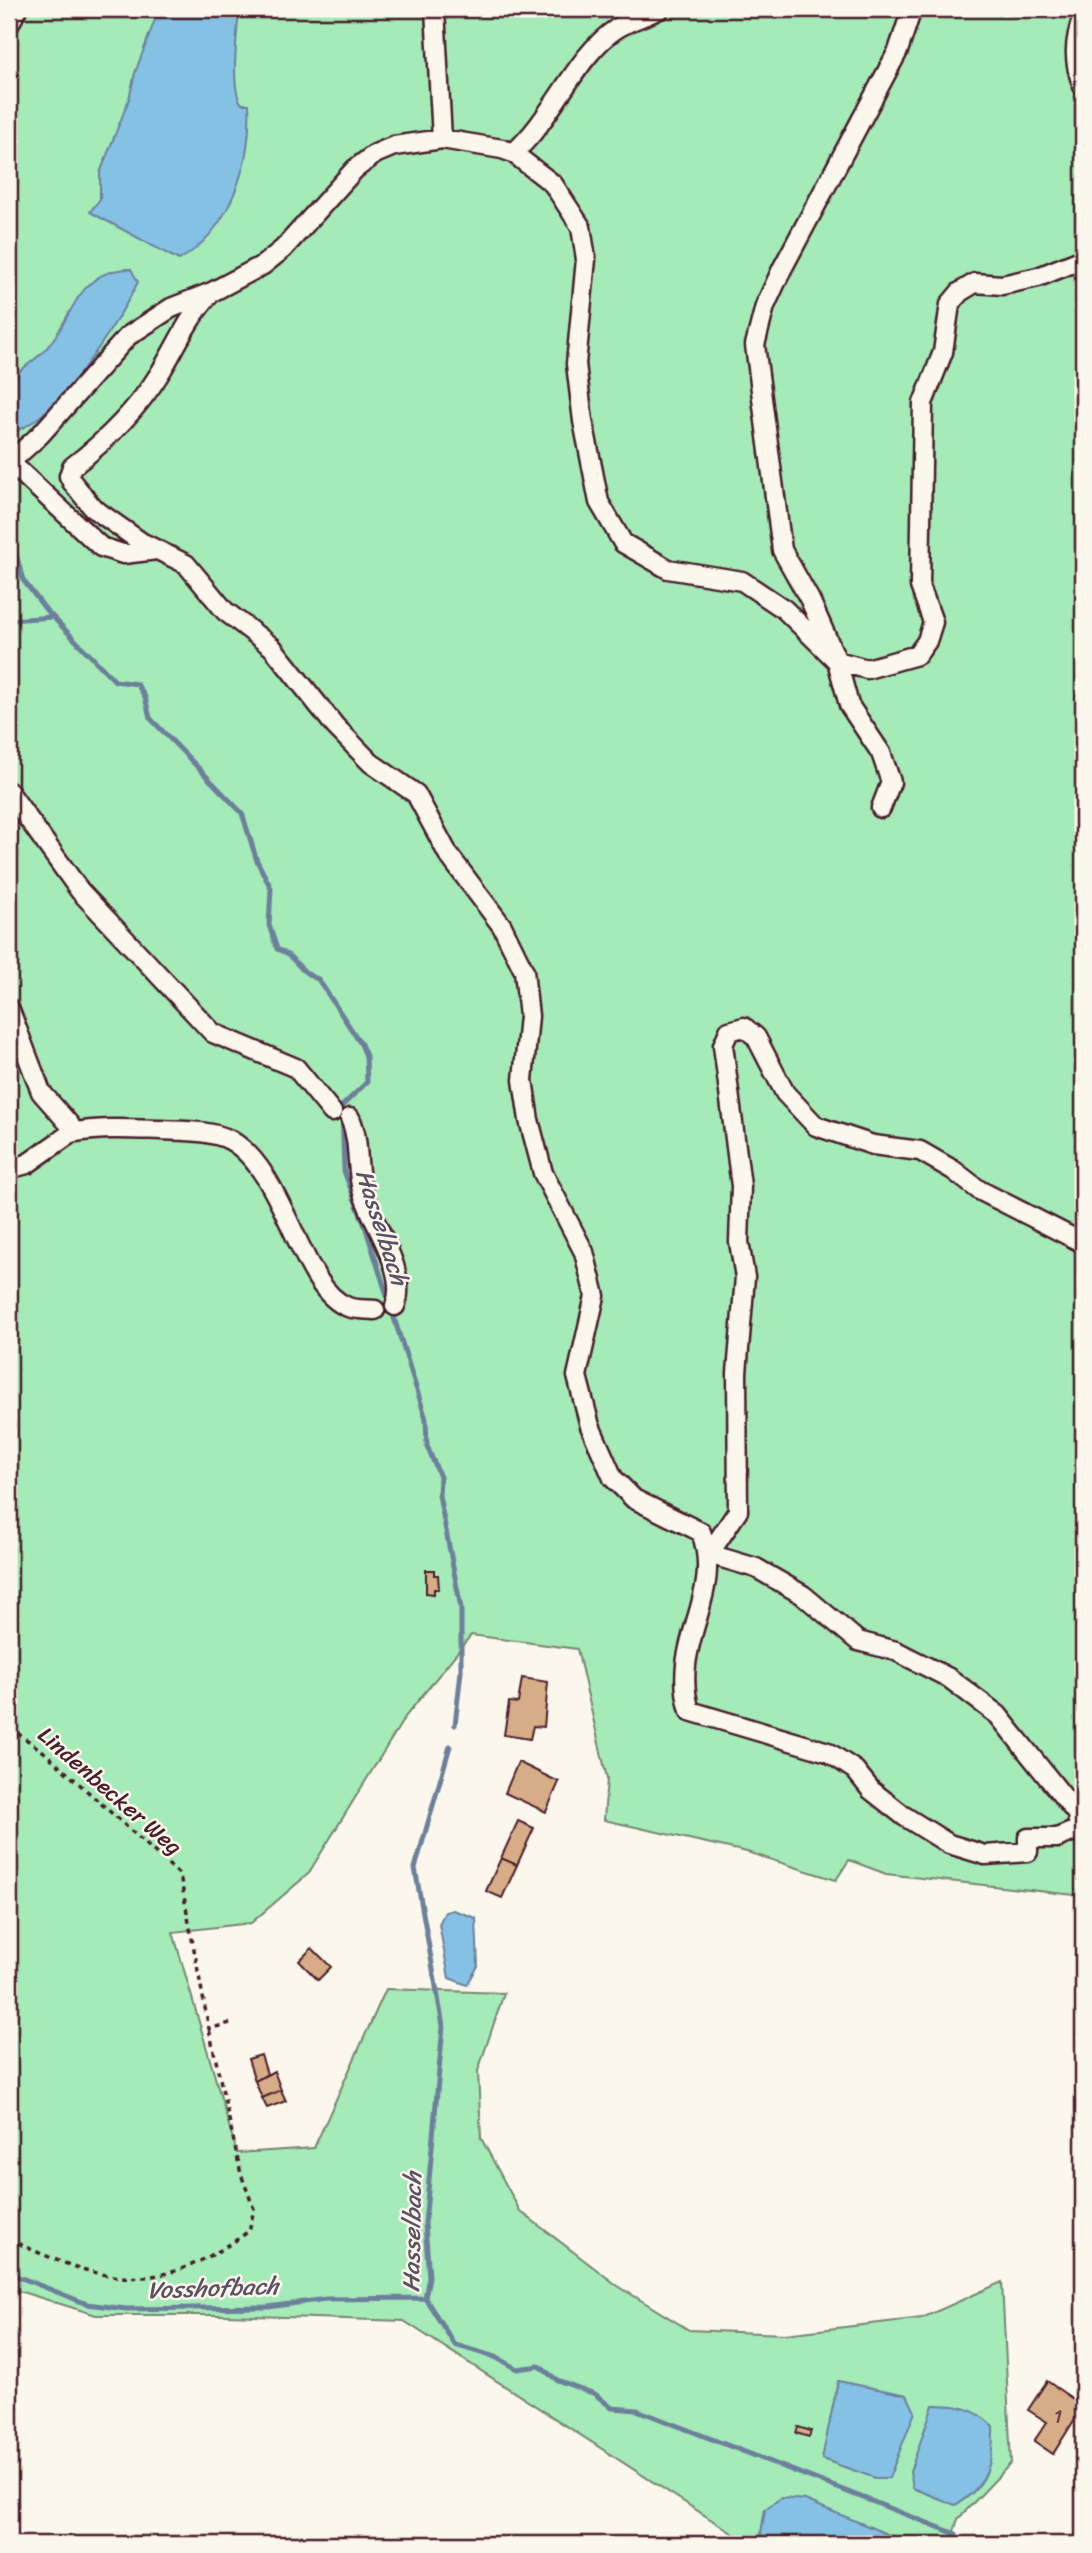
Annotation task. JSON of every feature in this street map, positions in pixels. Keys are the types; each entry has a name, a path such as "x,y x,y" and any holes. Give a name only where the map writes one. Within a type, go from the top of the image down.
{"lane":[{"path":"9,25 17,9"},
{"path":"435,9 442,139"},
{"path":"513,153 534,134 599,44 615,30 660,9"},
{"path":"881,808 891,782 881,753 849,705 837,661 810,600 782,550 755,345 765,306 782,268 898,51 912,9"},
{"path":"1083,17 1075,55 1083,86"},
{"path":"157,550 123,554 101,547 9,462 40,435 128,336 171,308 212,292 263,265 283,249 355,169 375,155 394,146 442,139 513,153 553,184 581,227 586,258 576,364 583,421 599,502 623,543 668,569 742,581 784,608 837,661 867,669 904,661 917,655 927,641 933,622 920,586 918,544 923,403 943,352 950,304 960,292 975,283 1002,285 1038,277 1083,259"},
{"path":"212,292 189,318 162,371 133,412 70,471 75,488 93,508 123,531 186,564 225,611 272,648 335,726 371,763 416,794 448,854 502,926 524,971 529,1016 523,1080 529,1120 543,1173 584,1252 595,1296 577,1376 590,1426 613,1478 634,1499 701,1532 709,1554 705,1592 684,1664 684,1692 690,1711 828,1752 855,1770 871,1790 904,1816 949,1844 985,1856 1028,1853 1027,1838 1057,1838 1079,1829 1077,1814 998,1715 949,1678 896,1651 858,1641 803,1595 756,1568 709,1554"},
{"path":"9,792 18,801 47,848 89,902 213,1033 296,1068 331,1112"},
{"path":"9,1008 41,1092 70,1125 71,1133"},
{"path":"709,1554 738,1511 737,1373 745,1277 739,1242 741,1186 723,1045 729,1031 744,1027 756,1037 785,1093 816,1126 873,1145 920,1150 979,1190 1083,1243"},
{"path":"350,1118 356,1132 362,1191 399,1280 395,1306"},
{"path":"9,1169 27,1164 71,1133 94,1128 194,1132 228,1139 249,1154 268,1177 327,1294 348,1307 375,1310"}],"path":[{"name":"Lindenbecker Weg","path":"9,1727 44,1752 180,1875 209,2029 241,2174 254,2209 248,2231 171,2275 132,2278 96,2272 49,2258 9,2239"},
{"path":"209,2029 230,2023"}],"green space":[{"path":"9,9 1083,9 1083,1896 886,1874 849,1860 836,1880 747,1852 604,1820 607,1778 577,1649 471,1635 405,1717 308,1874 251,1923 173,1932 237,2153 314,2148 386,1989 504,1993 478,2071 481,2138 520,2211 618,2286 689,2330 785,2334 922,2318 1002,2282 1011,2463 958,2519 950,2544 749,2544 404,2321 227,2315 96,2315 9,2288"}],"water":[{"path":"159,9 239,9 236,86 242,104 249,104 247,148 235,192 213,231 179,260 90,212 100,199 100,173 129,99 135,73"},
{"path":"131,269 138,282 83,370 45,412 27,426 9,433 7,399 14,377 52,341 86,287 112,271"},
{"path":"453,1910 476,1918 478,1966 467,1985 449,1978 439,1924 445,1912"},
{"path":"838,2381 907,2395 915,2412 889,2478 875,2478 822,2459"},
{"path":"933,2405 965,2408 993,2426 992,2451 986,2472 975,2490 955,2505 913,2488 910,2472"},
{"path":"781,2498 805,2500 911,2544 764,2544 761,2533 765,2509"}],"building":[{"path":"426,1570 434,1570 434,1575 438,1575 439,1589 434,1589 434,1594 426,1593"},
{"path":"522,1678 548,1682 544,1727 533,1726 530,1739 504,1735 509,1702 518,1703"},
{"path":"518,1762 559,1782 546,1812 505,1793"},
{"path":"518,1821 534,1828 517,1865 501,1858"},
{"path":"501,1858 517,1865 502,1898 486,1891"},
{"path":"312,1948 331,1967 318,1980 299,1961"},
{"path":"261,2055 267,2074 255,2081 248,2059"},
{"path":"274,2071 281,2090 262,2098 255,2081"},
{"path":"281,2090 286,2101 267,2108 262,2098"},
{"path":"1083,2364 1083,2375 1079,2376 1077,2365"},
{"path":"1047,2381 1083,2406 1053,2454 1034,2441 1047,2422 1028,2410"},
{"path":"798,2427 811,2431 809,2437 796,2433"}],"waterway":[{"name":"Hasselbach","path":"9,528 23,580 46,610 115,681 137,684 145,697 150,718 242,813 257,861 271,888 269,925 277,949 318,979 361,1044 366,1056 367,1082 342,1106 344,1171 365,1226 426,1419 427,1446 440,1477 439,1495 461,1608 461,1671 455,1725"},
{"name":"Hasselbach","path":"9,620 53,617"},
{"name":"Hasselbach","path":"450,1746 415,1868 443,2026 425,2224 429,2277 425,2298 455,2345 495,2357 517,2369 539,2366 557,2380 595,2394 612,2408 637,2410 956,2534"},
{"name":"Vosshofbach","path":"9,2273 87,2304 126,2309 268,2307 326,2299 425,2298"}]}
